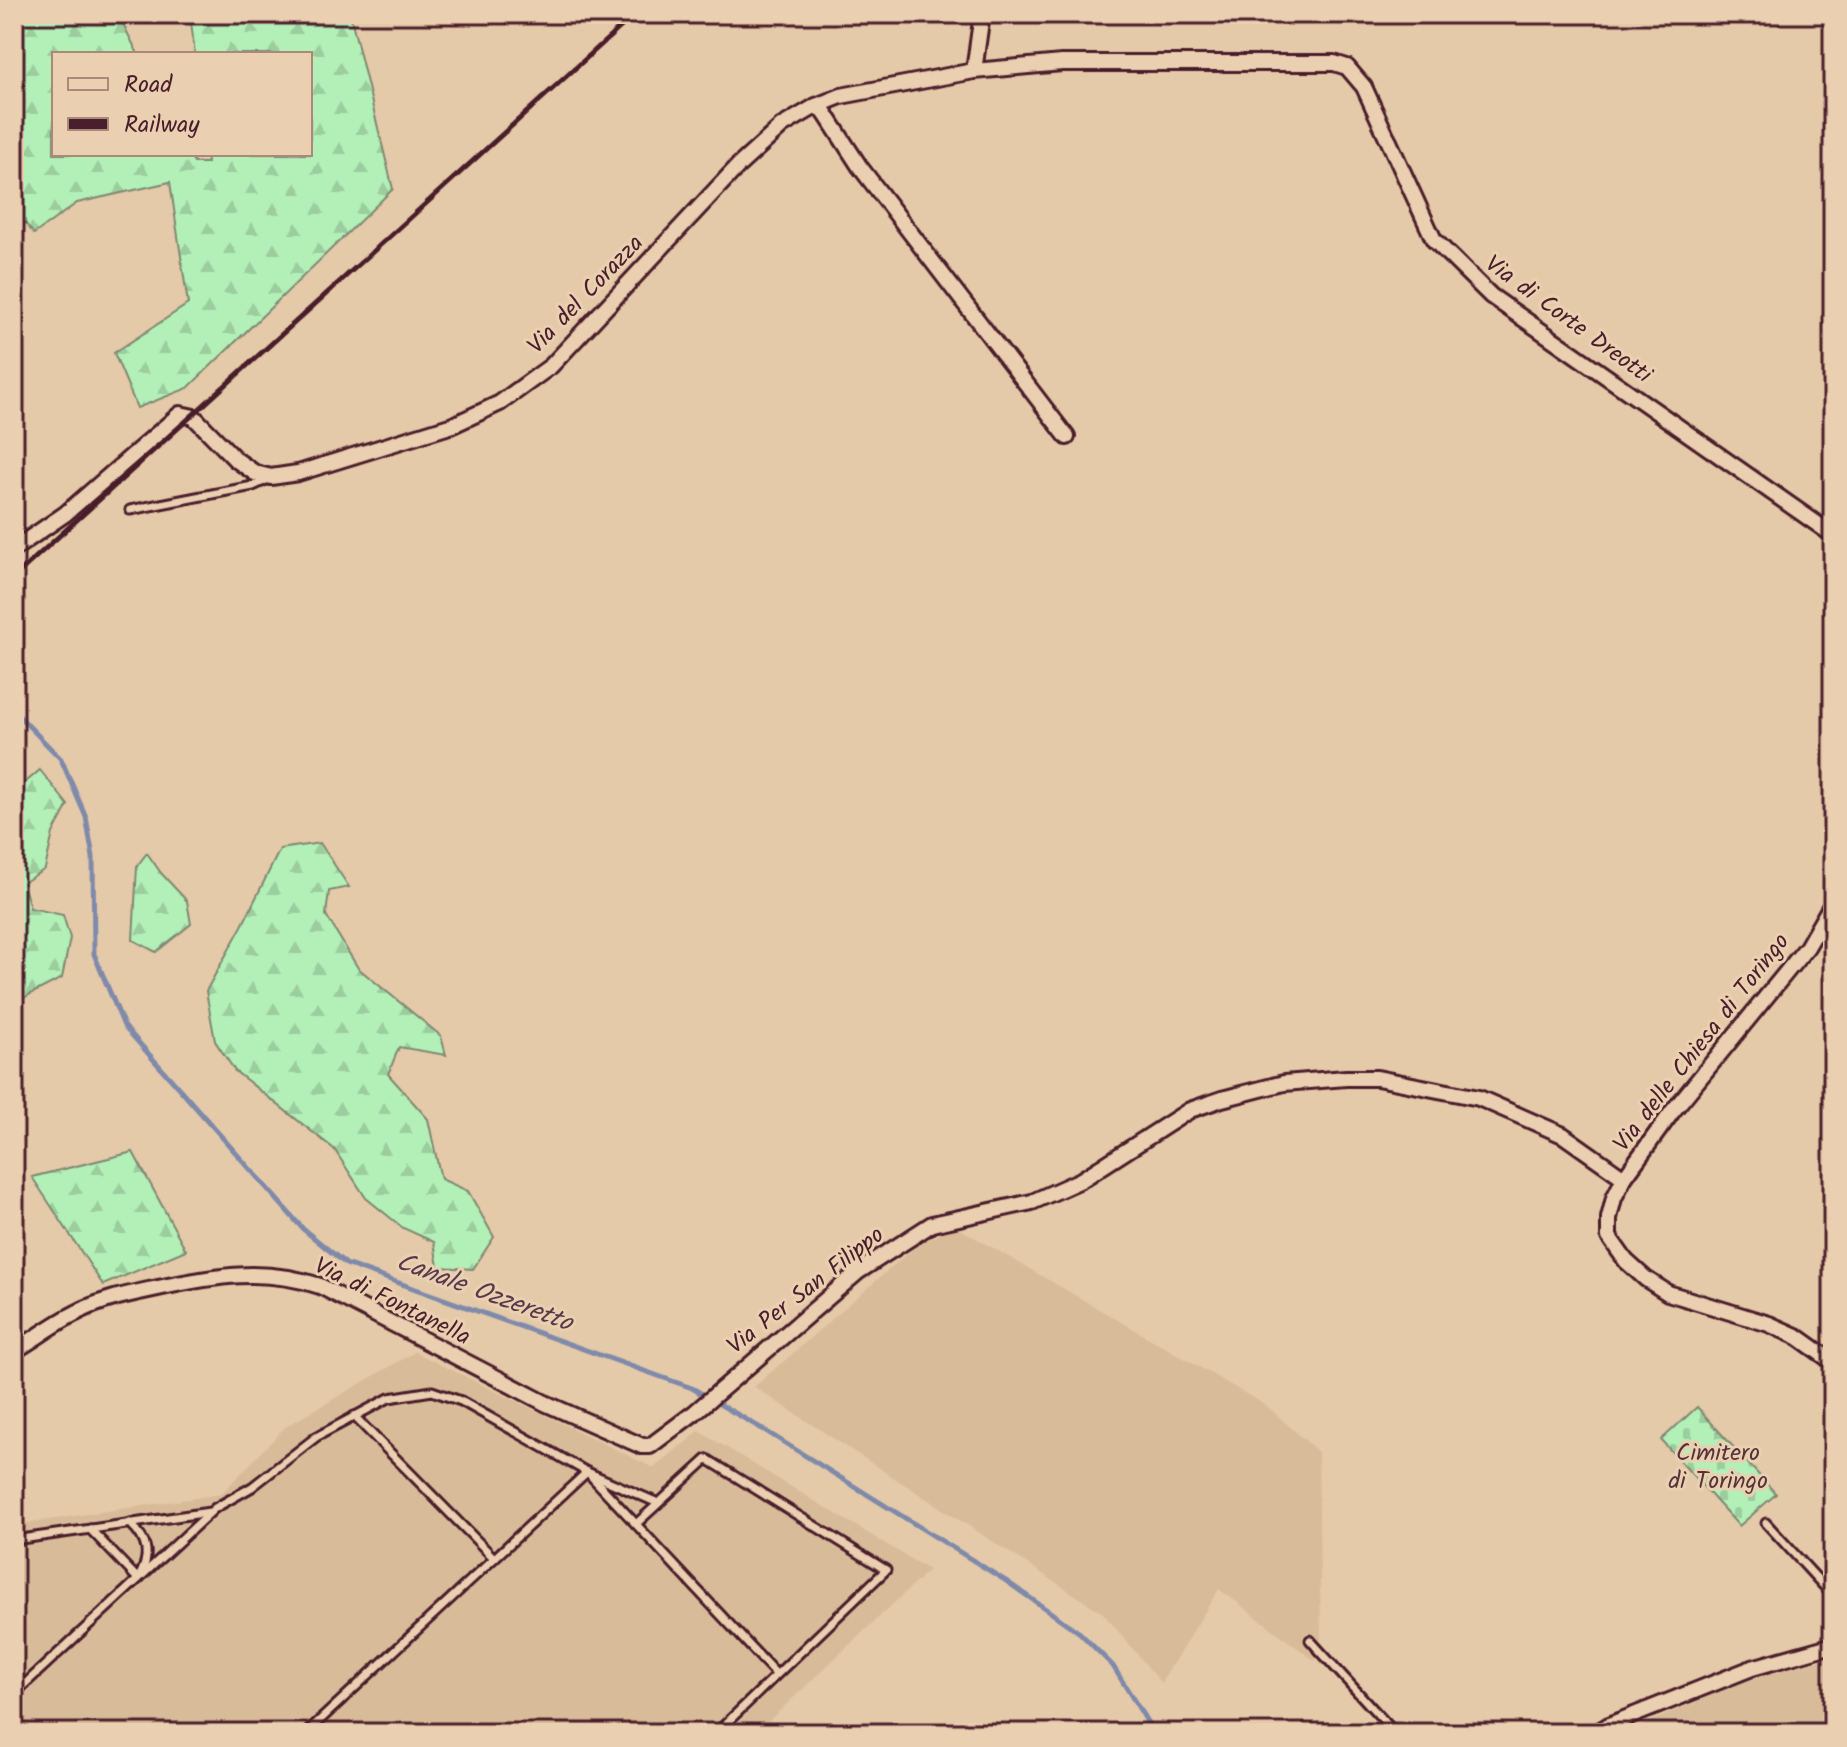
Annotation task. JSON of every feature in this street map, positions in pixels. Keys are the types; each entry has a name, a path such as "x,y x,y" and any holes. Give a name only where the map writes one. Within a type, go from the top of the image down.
{"street":[{"path":"974,71 982,14"},
{"name":"Via di Corte Dreotti","path":"974,71 1062,63 1334,63 1347,67 1364,87 1434,240 1491,296 1833,535"},
{"name":"Via del Corazza","path":"271,477 298,473 453,425 500,403 551,366 756,149 782,126 816,106 841,96 974,71"},
{"path":"816,106 825,113 860,167 1067,437"},
{"path":"14,549 65,514 180,414 194,417 235,459 255,473 271,477"},
{"name":"Via delle Chiesa di Toringo","path":"1833,902 1804,950 1672,1112 1624,1178 1609,1218 1609,1237 1626,1261 1646,1279 1668,1293 1769,1324 1798,1337 1833,1362"},
{"name":"Via Per San Filippo","path":"725,1383 859,1271 932,1224 1032,1202 1081,1180 1190,1110 1284,1083 1377,1078 1479,1098 1563,1135 1624,1178"},
{"name":"Via di Fontanella","path":"14,1351 75,1313 107,1299 213,1276 267,1275 320,1286 545,1403 642,1446 656,1443 725,1383"},
{"path":"1596,1733 1752,1668 1833,1645"}],"lane":[{"path":"130,510 253,486 271,477"},
{"path":"14,1694 210,1512 252,1487 316,1437 389,1398 432,1391 461,1401 587,1472 658,1503"},
{"path":"354,1416 494,1558"},
{"path":"636,1524 707,1459 886,1570 716,1733"},
{"path":"587,1472 776,1674"},
{"path":"306,1733 587,1472"},
{"path":"14,1540 210,1512"},
{"path":"130,1523 138,1531 148,1551 138,1579"},
{"path":"1766,1523 1833,1596"},
{"path":"90,1529 138,1579"},
{"path":"1310,1640 1395,1733"}],"shaded area":[{"path":"955,1226 1267,1406 1318,1452 1321,1638 1315,1661 1219,1589 1161,1683 1103,1613 754,1387 917,1245"},
{"path":"415,1352 654,1468 699,1431 929,1570 756,1733 14,1733 14,1525 221,1494 285,1427"},
{"path":"1833,1657 1833,1733 1624,1733 1746,1680"}],"green space":[{"path":"14,14 118,14 137,52 52,52 52,156 190,156 194,163 207,163 206,156 312,156 312,52 195,52 190,14 350,14 393,189 188,388 137,408 114,353 188,304 170,182 77,203 34,234 14,209"},
{"path":"40,770 68,805 53,833 45,869 23,883 30,908 63,915 70,938 62,978 21,999 15,975 20,949 14,933 14,792"},
{"path":"320,843 349,887 329,891 326,915 358,968 441,1036 446,1055 399,1047 388,1074 428,1119 441,1179 468,1191 494,1237 473,1269 438,1267 434,1242 403,1228 366,1198 334,1149 235,1071 215,1041 206,991 280,849"},
{"path":"147,853 187,901 191,924 156,952 133,940 137,866"},
{"path":"133,1152 186,1250 103,1285 32,1177"},
{"name":"Cimitero di Toringo","path":"1697,1407 1776,1494 1739,1526 1661,1440"}],"waterway":[{"name":"Canale Ozzeretto","path":"14,711 61,759 86,817 93,857 94,954 124,1026 303,1229 346,1264 692,1388 764,1430 1006,1581 1080,1633 1113,1666 1154,1733"}],"railway":[{"path":"14,577 635,14"}]}
